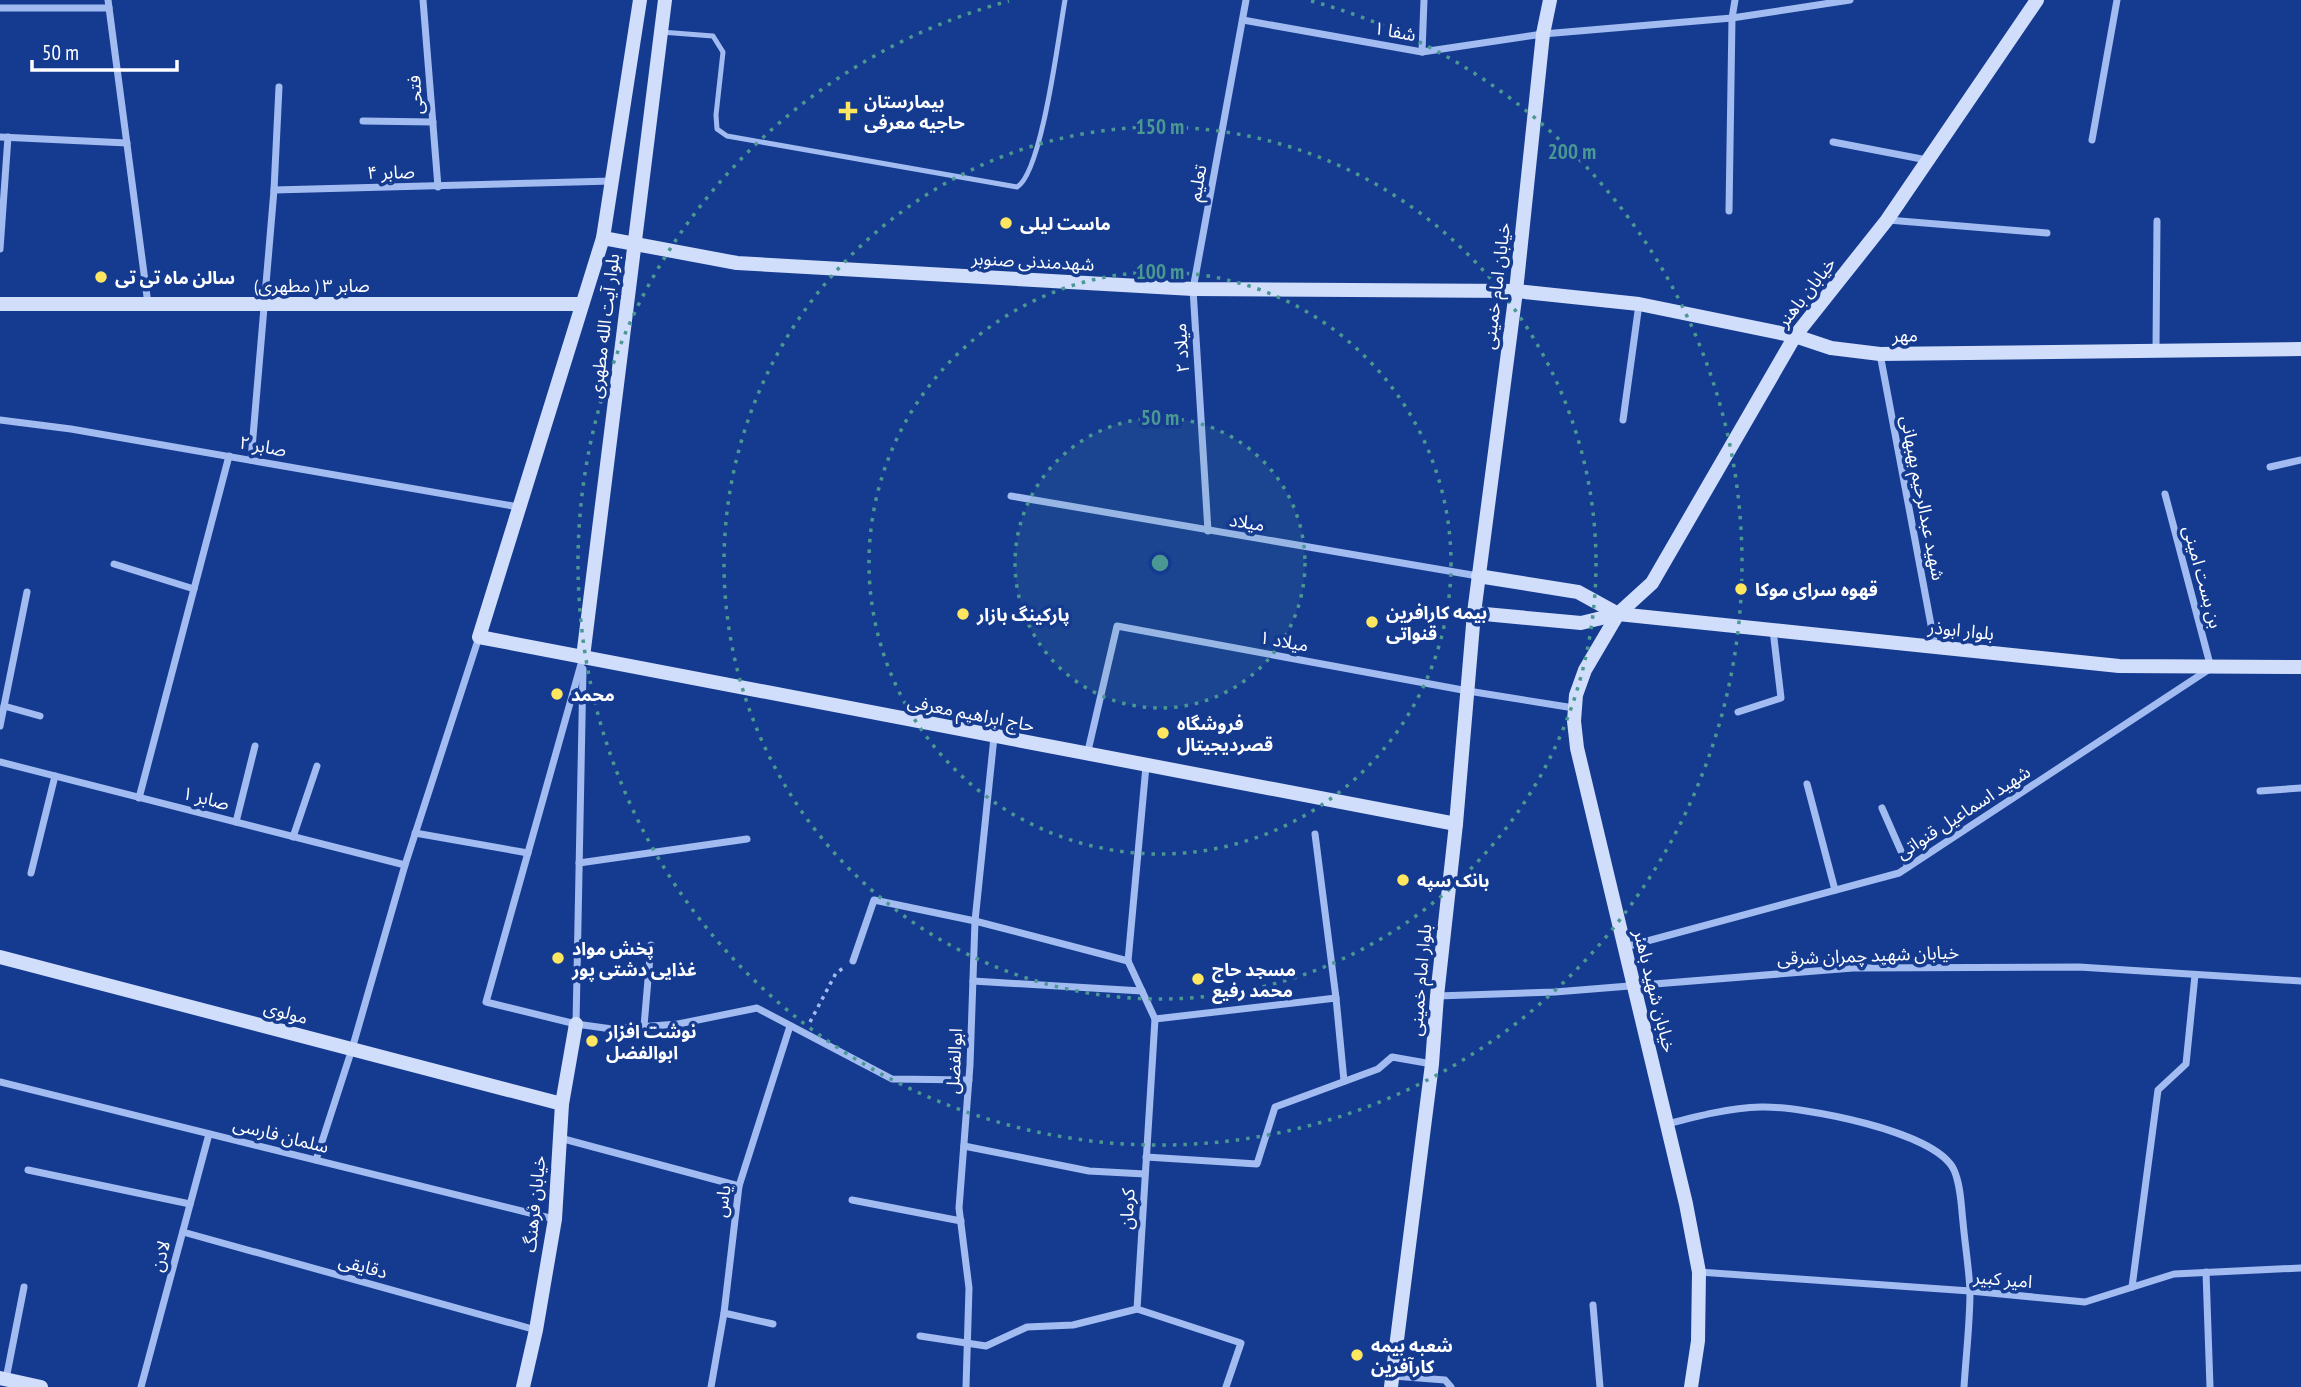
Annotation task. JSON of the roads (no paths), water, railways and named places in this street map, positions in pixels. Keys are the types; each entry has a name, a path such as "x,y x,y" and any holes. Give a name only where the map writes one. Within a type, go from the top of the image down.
{"street":[{"name":"فتحی","path":"423,0 438,187"},
{"name":"بلوار آیت الله مطهری","path":"479,638 603,237 640,0"},
{"name":"بلوار آیت الله مطهری","path":"583,657 665,0"},
{"name":"تعلیم","path":"1193,289 1247,0"},
{"path":"1422,52 1423,0"},
{"name":"خیابان امام خمینی","path":"1478,576 1516,291 1550,0"},
{"path":"1729,211 1732,18 1735,0"},
{"name":"شفا ۱","path":"1243,20 1422,52 1544,34 1732,18 1850,0"},
{"name":"خیابان باهنر","path":"1618,614 1652,583 1795,336 1887,220 2037,0"},
{"path":"2092,140 2117,0"},
{"path":"0,9 109,4 148,304"},
{"path":"251,460 275,190 279,87"},
{"path":"363,121 433,122"},
{"path":"0,249 4,137 127,143"},
{"path":"1833,142 1927,160"},
{"name":"صابر ۴","path":"275,190 612,181"},
{"path":"1887,220 2048,233"},
{"path":"2156,351 2157,220"},
{"name":"شهدمندنی صنوبر","path":"603,237 737,263 1193,289 1516,291"},
{"name":"میلاد ۲","path":"1193,289 1209,531"},
{"name":"مهر","path":"1516,291 1639,304 1795,336 1832,348 1880,354 2301,349"},
{"name":"صابر ۳ ( مطهری)","path":"0,304 582,304"},
{"path":"1623,421 1639,304"},
{"name":"شهید عبدالرحیم بهبهانی","path":"1880,354 1935,647"},
{"name":"صابر ۲","path":"0,421 72,429 519,507"},
{"path":"139,798 229,456"},
{"path":"2270,467 2301,460"},
{"name":"بن بست امینی","path":"2165,494 2211,668"},
{"name":"میلاد","path":"1011,495 1478,576"},
{"path":"114,564 194,590"},
{"path":"1478,576 1578,592 1618,614"},
{"name":"بلوار امام خمینی","path":"1392,1382 1432,1064 1478,576"},
{"path":"0,726 27,592"},
{"path":"1474,613 1581,623 1618,614"},
{"name":"بلوار ابوذر","path":"1618,614 2119,666 2301,667"},
{"name":"خیابان شهید باهنر","path":"1618,614 1585,670 1576,695 1574,721 1577,748 1686,1204 1699,1272 1698,1341 1691,1387"},
{"name":"میلاد ۱","path":"1087,755 1117,626 1468,691 1575,708"},
{"path":"1738,712 1781,698 1773,630"},
{"path":"316,1160 352,1049 405,865 479,638"},
{"name":"حاج ابراهیم معرفی","path":"479,638 1456,824"},
{"path":"583,657 486,1002 576,1024 612,1029 678,1024 757,1008 892,1079 969,1080"},
{"path":"576,1024 583,657"},
{"name":"شهید اسماعیل قنواتی","path":"1624,947 1899,873 2211,668"},
{"path":"4,706 40,716"},
{"name":"ابوالفضل","path":"966,1387 969,1288 959,1208 969,1080 975,921 994,737"},
{"path":"236,822 255,746"},
{"name":"صابر ۱","path":"0,762 405,865"},
{"path":"293,837 317,766"},
{"path":"853,961 874,900 975,921 1128,961 1146,766"},
{"path":"31,873 54,776"},
{"path":"1807,784 1835,890"},
{"path":"2260,791 2301,788"},
{"path":"1882,808 1908,867"},
{"path":"415,834 528,853"},
{"path":"1315,834 1344,1081"},
{"path":"579,863 747,839"},
{"path":"644,1026 651,945"},
{"name":"مولوی","path":"0,957 562,1104"},
{"name":"کرمان","path":"1128,961 1155,1019 1137,1309"},
{"name":"خیابان شهید چمران شرقی","path":"1437,996 1555,992 1853,968 2079,967 2301,981"},
{"path":"2132,1287 2158,1090 2186,1064 2195,975"},
{"path":"973,981 1142,991"},
{"path":"1155,1019 1336,998"},
{"name":"خیابان فرهنگ","path":"523,1387 536,1330 555,1219 562,1104 576,1024"},
{"name":"یاس","path":"711,1387 724,1313 739,1186 790,1026"},
{"path":"1146,1157 1257,1164 1275,1107 1378,1069 1392,1057 1432,1064"},
{"name":"سلمان فارسی","path":"0,1082 555,1219"},
{"path":"1667,1124 1710,1113 1762,1107 1789,1109 1847,1118 1921,1143 1950,1162 1959,1187 1970,1291 1964,1387"},
{"name":"لادن","path":"142,1387 209,1134"},
{"path":"560,1138 739,1186"},
{"path":"964,1146 1089,1171 1145,1174"},
{"path":"28,1170 190,1204"},
{"path":"852,1200 961,1221"},
{"name":"دقایقی","path":"183,1232 536,1330"},
{"name":"امیر کبیر","path":"1699,1272 1970,1291 2085,1303 2175,1274 2301,1268"},
{"path":"2206,1272 2210,1387"},
{"path":"24,1287 3,1378 41,1387"},
{"path":"1593,1305 1600,1387"},
{"path":"920,1336 986,1346 1027,1327 1073,1325 1137,1309 1241,1343 1226,1387"},
{"path":"724,1313 773,1324"},
{"path":"1392,1382 1445,1380 1451,1387"}],"lane":[{"path":"660,32 713,36 718,43 723,52 717,129 727,136 1017,187 1024,183 1030,172 1040,138 1066,0"}],"place":[{"name":"بیمارستان حاجیه معرفی","path":"848,111"},
{"name":"ماست لیلی","path":"1006,223"},
{"name":"سالن ماه تی تی","path":"101,277"},
{"name":"قهوه سرای موکا","path":"1741,589"},
{"name":"پارکینگ بازار","path":"963,614"},
{"name":"بیمه کارافرین قنواتی","path":"1372,622"},
{"name":"محمد","path":"557,694"},
{"name":"فروشگاه قصردیجیتال","path":"1163,733"},
{"name":"بانک سپه","path":"1403,880"},
{"name":"پخش مواد غذایی دشتی پور","path":"558,958"},
{"name":"مسجد حاج محمد رفیع","path":"1198,979"},
{"name":"نوشت افزار ابوالفضل","path":"592,1041"},
{"name":"شعبه بیمه کارآفرین","path":"1357,1355"}]}
